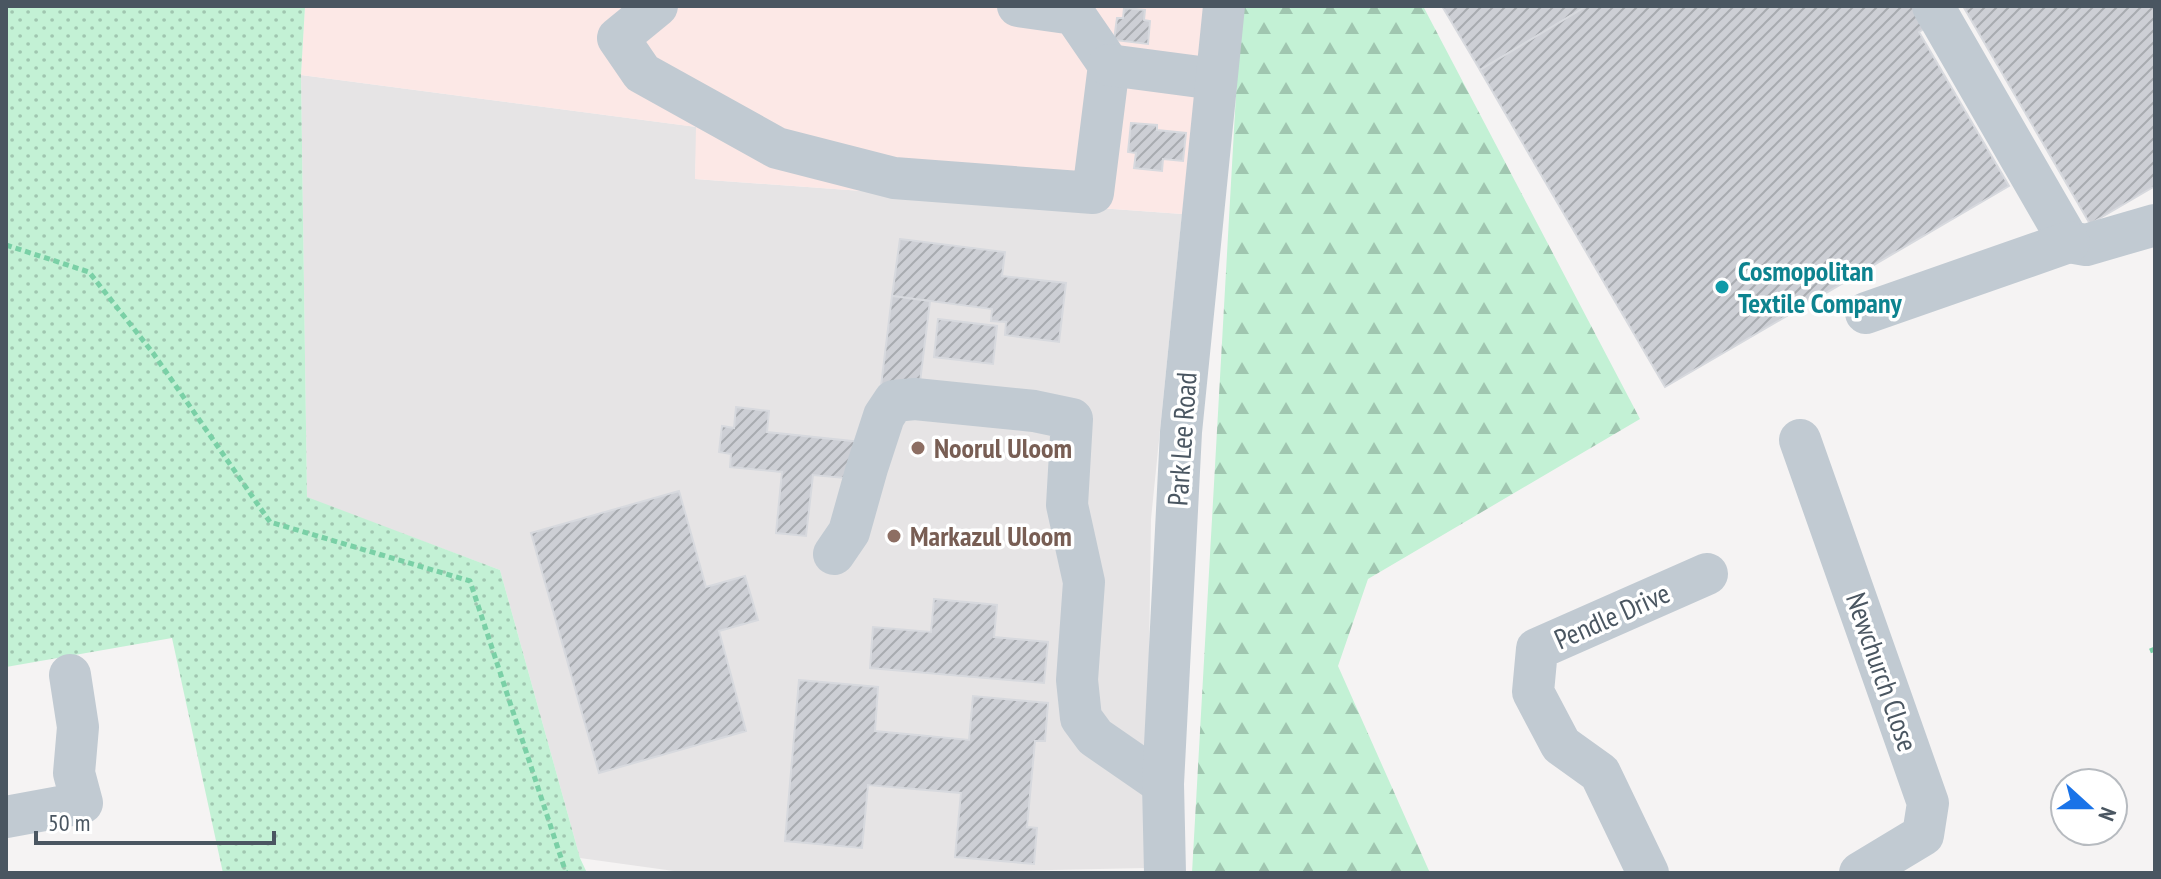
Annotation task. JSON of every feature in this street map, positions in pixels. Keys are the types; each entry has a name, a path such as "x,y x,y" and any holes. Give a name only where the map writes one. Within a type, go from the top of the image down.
{"street":[{"path":"657,6 618,38 642,73 777,148 894,178 1093,193 1109,65 1075,10 1018,6"},
{"name":"Park Lee Road","path":"1165,873 1163,784 1181,432 1224,6"},
{"path":"1933,6 2069,242"},
{"path":"1109,65 1215,79"},
{"path":"1866,313 2069,242 2086,245 2155,225"},
{"path":"834,554 849,532 884,416 894,401 915,399 1034,411 1072,419 1067,505 1084,582 1077,680 1081,718 1095,737 1163,784"},
{"name":"Newchurch Close","path":"1800,440 1928,803 1923,835 1860,873"},
{"name":"Pendle Drive","path":"1648,873 1600,773 1561,745 1533,692 1537,649 1707,574"},
{"path":"6,817 82,803 74,773 78,727 70,675"}],"path":[{"path":"6,245 89,272 153,353 270,522 470,581 566,873"}],"shaded area":[{"path":"305,6 1205,6 1182,214 695,179 696,127 301,75"},
{"path":"301,75 697,127 695,179 1182,214 1151,519 1146,868 710,873 580,858 500,570 307,498"}],"green space":[{"path":"6,6 305,6 301,75 307,497 500,570 580,858 587,873 223,873 172,638 6,667"},
{"path":"1241,6 1423,6 1640,419 1368,579 1338,666 1430,873 1192,873"}],"building":[{"path":"1442,6 1587,6 1480,70"},
{"name":"Cosmopolitan Textile Company","path":"1587,6 1924,6 1934,23 1919,32 2009,186 1665,387 1480,70"},
{"path":"1963,6 2155,6 2155,186 2090,224"},
{"path":"1124,8 1145,10 1144,20 1150,21 1148,44 1114,40 1117,18 1123,18"},
{"path":"1131,123 1157,125 1157,130 1186,133 1183,161 1163,159 1162,171 1134,168 1136,153 1128,152"},
{"path":"900,239 1005,252 1002,276 1066,283 1059,342 1005,335 1006,322 991,321 992,309 892,296"},
{"path":"892,296 930,301 919,390 881,386"},
{"path":"938,319 997,326 993,364 934,357"},
{"path":"736,407 769,411 767,432 861,442 856,479 813,475 806,536 776,533 782,472 730,467 731,454 719,452 722,426 734,428"},
{"path":"679,491 706,587 745,576 758,620 719,631 746,731 599,773 531,533"},
{"path":"934,599 997,605 994,637 1048,642 1044,683 870,668 873,627 931,632"},
{"path":"799,680 878,687 875,731 969,740 973,696 1048,703 1045,741 1035,741 1027,827 1037,828 1034,864 955,857 961,793 868,785 862,848 785,841"}],"place":[{"name":"Cosmopolitan Textile Company","path":"1722,287"},
{"name":"Noorul Uloom","path":"918,448"},
{"name":"Markazul Uloom","path":"894,536"}]}
